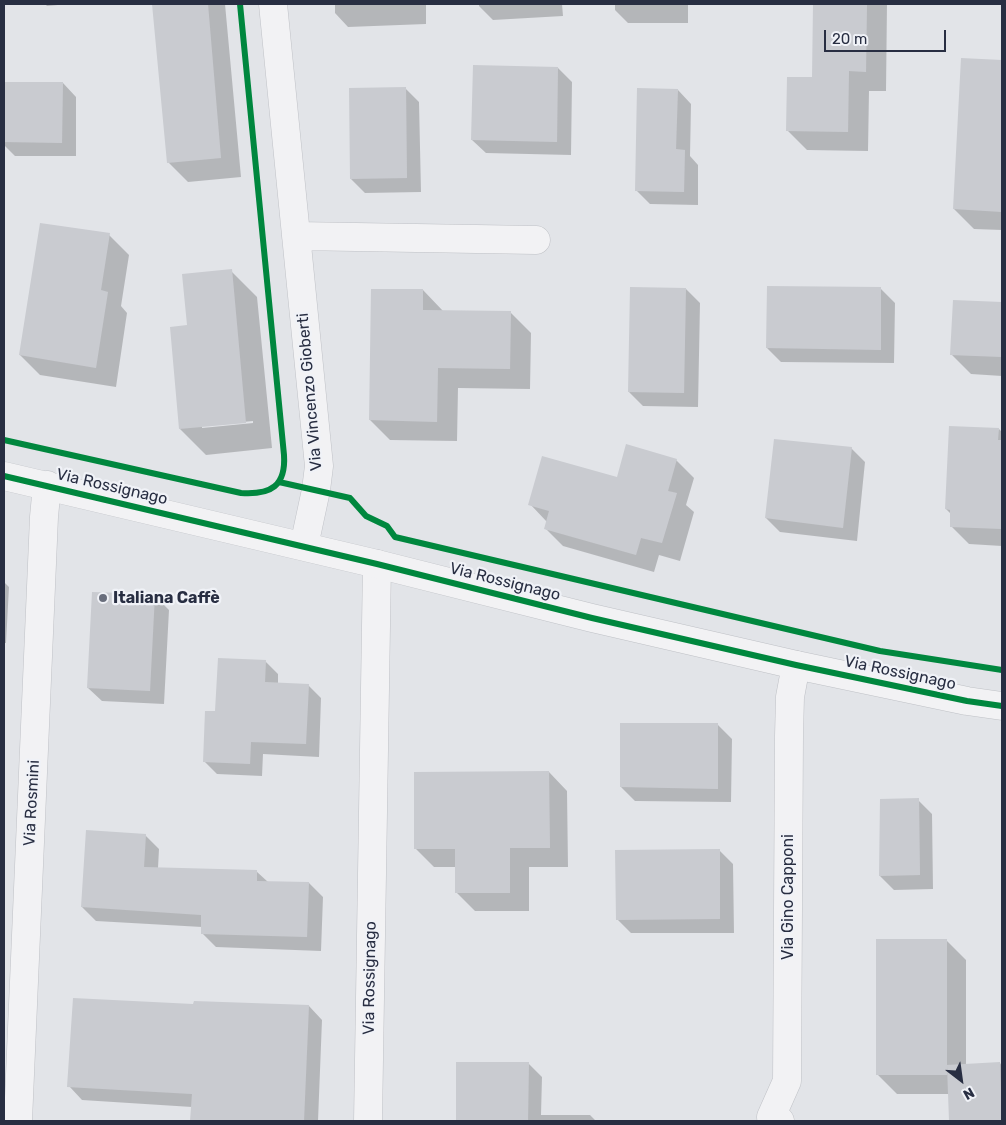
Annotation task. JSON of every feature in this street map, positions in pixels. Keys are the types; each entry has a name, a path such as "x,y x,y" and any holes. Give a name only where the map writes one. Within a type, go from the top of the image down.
{"street":[{"name":"Via Vincenzo Gioberti","path":"274,4 319,466 304,546"},
{"path":"296,236 536,240"},
{"name":"Via Rossignago","path":"4,476 304,546 592,618 796,665 967,701 1002,706"},
{"name":"Via Rosmini","path":"18,1121 47,485"},
{"name":"Via Rossignago","path":"368,1121 377,564"},
{"name":"Via Gino Capponi","path":"780,1121 771,1117 787,1081 789,736 790,697 796,665"}],"building":[{"path":"152,4 208,4 221,158 167,163"},
{"path":"813,4 867,4 866,72 849,71 848,132 786,131 787,77 812,77"},
{"path":"961,58 1002,60 1002,212 953,209"},
{"path":"473,65 558,67 557,142 471,140"},
{"path":"4,82 63,82 62,143 4,142"},
{"path":"406,87 407,178 350,179 349,88"},
{"path":"637,88 678,89 676,149 685,150 684,192 635,191"},
{"path":"40,223 110,233 101,290 108,292 96,368 19,355"},
{"path":"232,269 246,423 179,429 170,327 187,325 182,274"},
{"path":"767,286 881,287 881,350 766,348"},
{"path":"630,287 686,288 684,393 628,392"},
{"path":"371,289 423,289 423,310 511,311 510,369 438,368 437,422 369,420"},
{"path":"953,300 1002,302 1002,357 950,355"},
{"path":"949,426 999,428 998,440 1002,440 1002,529 950,527 950,510 945,509"},
{"path":"774,439 852,447 843,528 765,518"},
{"path":"626,444 677,459 668,491 677,493 662,543 641,538 636,555 544,529 549,511 528,505 542,456 617,477"},
{"path":"92,592 155,594 150,691 87,688"},
{"path":"218,658 266,660 265,682 309,684 306,744 251,742 250,764 203,762 205,711 215,711"},
{"path":"620,723 718,723 718,789 620,787"},
{"path":"549,771 550,848 510,848 510,893 455,893 455,849 414,849 414,772"},
{"path":"919,798 920,875 879,876 880,799"},
{"path":"86,830 146,834 144,867 257,870 257,881 309,882 307,937 201,934 201,915 81,907"},
{"path":"720,849 720,919 616,920 615,850"},
{"path":"876,939 947,939 947,1075 876,1075"},
{"path":"73,998 193,1004 194,1001 309,1005 304,1121 190,1121 192,1094 67,1087"},
{"path":"456,1062 529,1062 528,1121 456,1121"},
{"path":"1000,1062 1002,1121 949,1121 947,1065"}],"cycle path":[{"path":"4,440 241,493 268,490 279,481 284,466 284,455 240,4"},
{"path":"4,476 377,564 592,618 796,665 967,701 1002,706"},
{"path":"279,482 350,498 366,516 387,526 395,537 880,651 1002,670"}],"place":[{"name":"Italiana Caffè","path":"103,598"}]}
